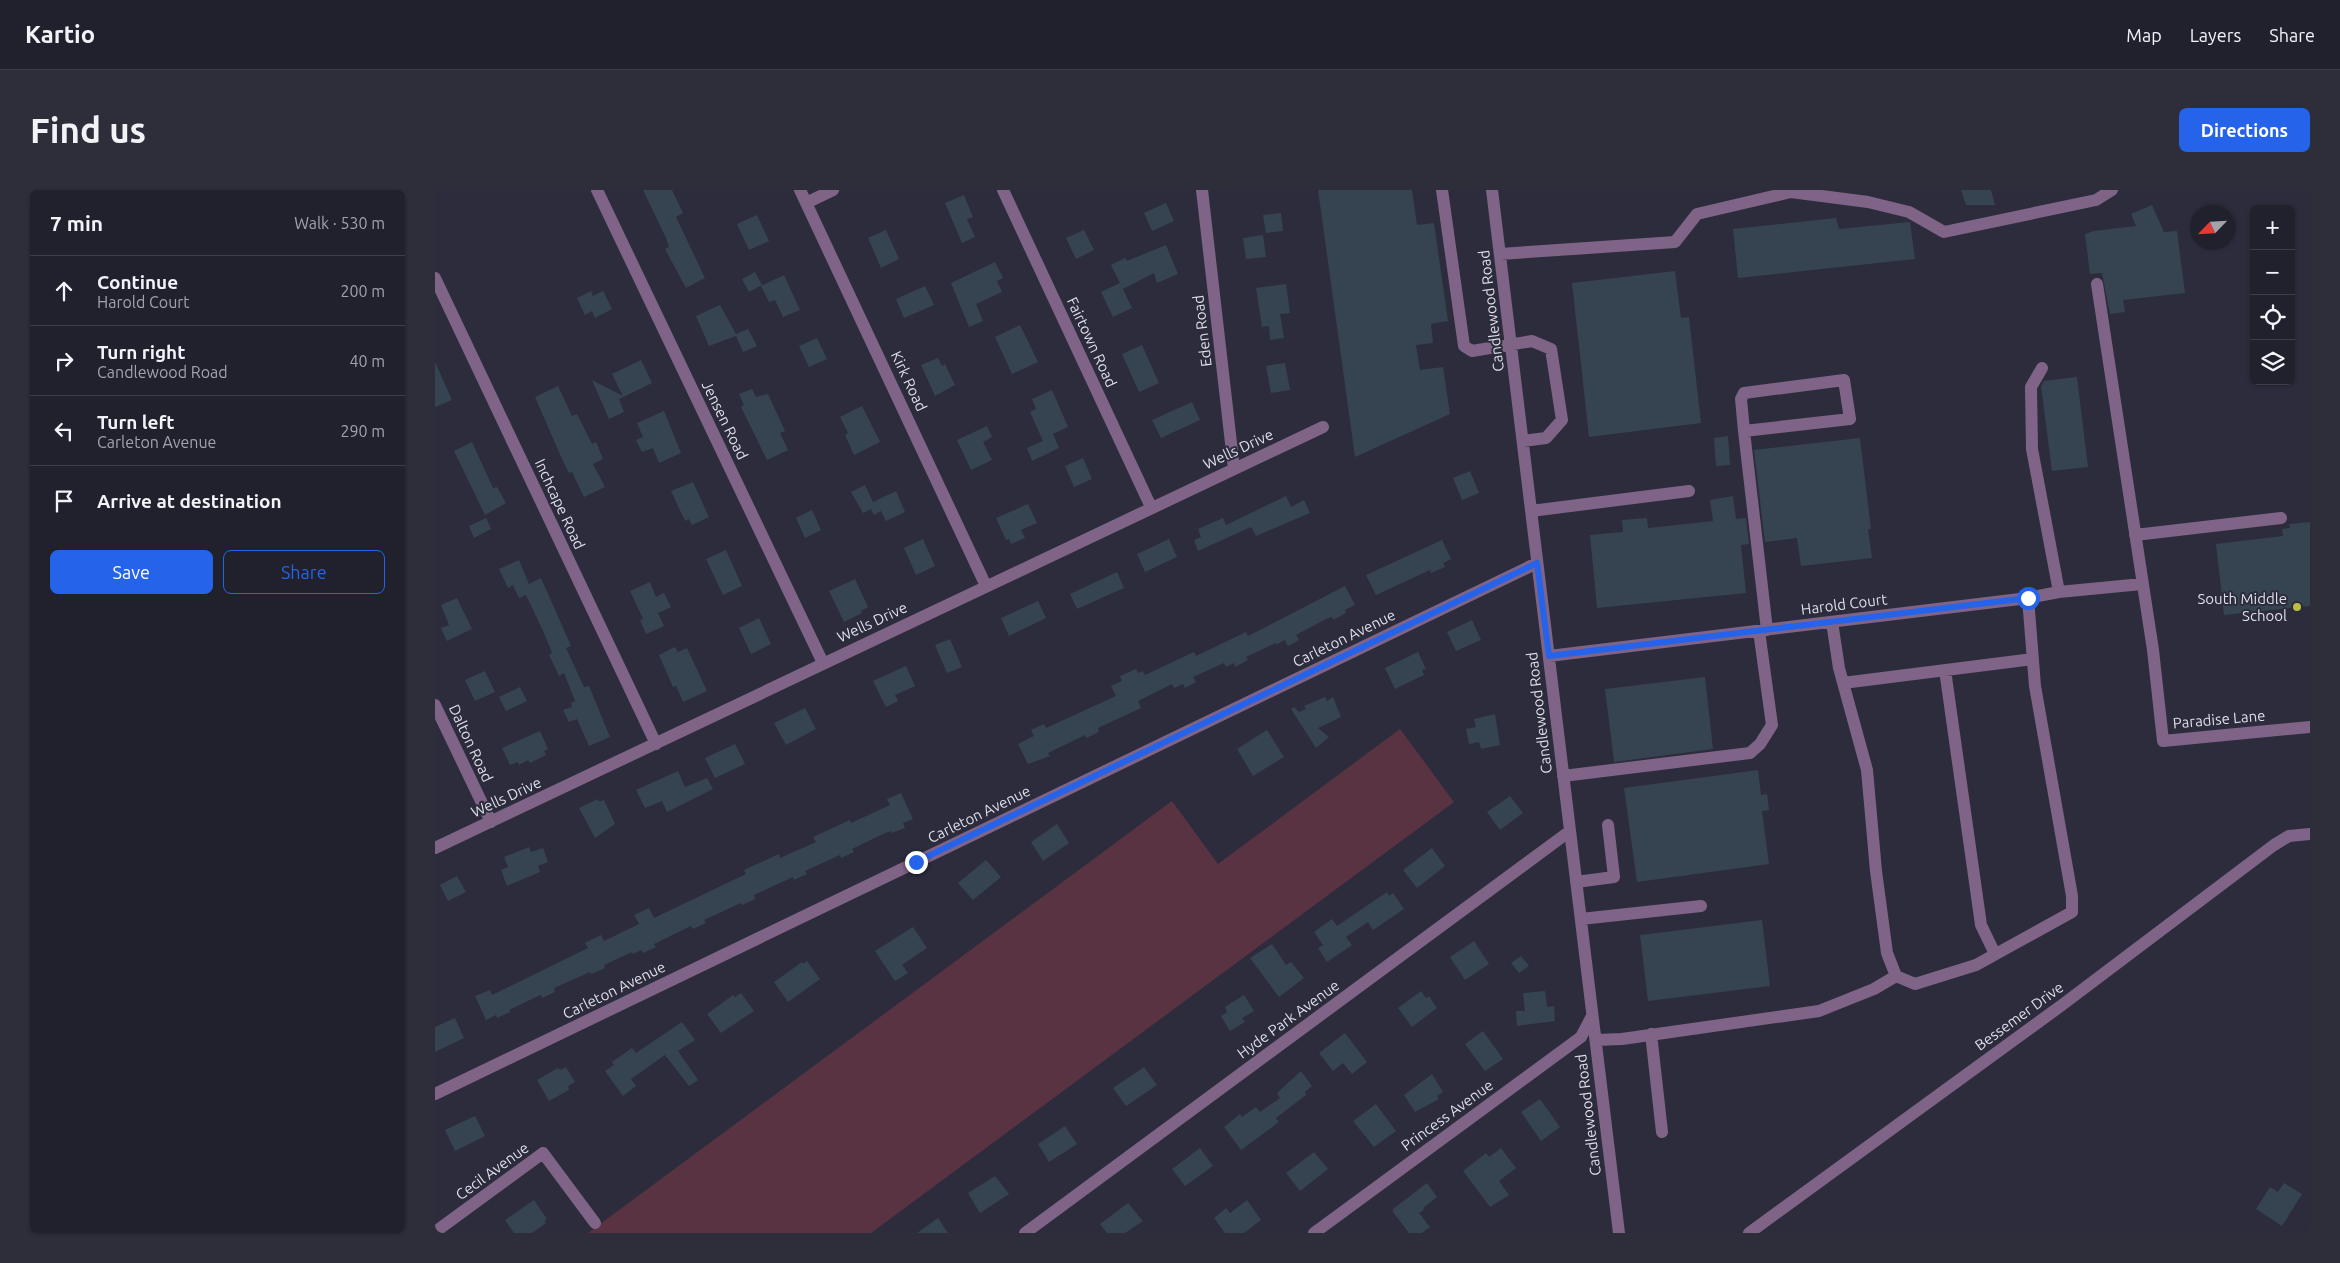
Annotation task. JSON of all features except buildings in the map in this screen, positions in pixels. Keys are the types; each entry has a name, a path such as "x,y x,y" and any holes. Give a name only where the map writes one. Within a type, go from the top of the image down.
{"street":[{"name":"Jensen Road","path":"597,190 823,663"},
{"name":"Kirk Road","path":"800,190 986,586"},
{"path":"806,203 833,190"},
{"name":"Fairtown Road","path":"1003,190 1151,507"},
{"name":"Eden Road","path":"1202,190 1234,469"},
{"path":"1442,190 1464,346 1472,351 1532,341 1551,349 1562,420 1546,438 1523,441"},
{"name":"Candlewood Road","path":"1492,190 1619,1233"},
{"path":"1500,254 1675,242 1697,214 1791,192 1868,202 1909,212 1944,232 2096,200 2112,190"},
{"name":"Inchcape Road","path":"435,278 656,744"},
{"path":"2097,284 2142,584"},
{"path":"2042,368 2031,387 2032,449 2059,592"},
{"path":"1563,776 1750,753 1760,744 1772,725 1741,399 1744,393 1844,380 1850,419 1745,431"},
{"name":"Wells Drive","path":"435,848 1323,427"},
{"path":"1531,511 1689,490"},
{"path":"2135,535 2281,518"},
{"name":"Carleton Avenue","path":"435,1094 1537,563"},
{"name":"Harold Court","path":"1549,656 2028,598 2059,592 2142,584"},
{"name":"Paradise Lane","path":"2142,584 2153,650 2163,741 2310,727"},
{"path":"1832,622 1843,683 1867,770 1876,871 1887,953 1896,976 1915,984 1976,964 2072,912 2072,896 2035,686 2028,598"},
{"path":"1843,683 2033,658"},
{"path":"1945,670 1981,925 1995,954"},
{"name":"Dalton Road","path":"435,705 491,822"},
{"path":"1576,882 1614,877 1608,825"},
{"name":"Hyde Park Avenue","path":"1025,1233 1570,831"},
{"name":"Bessemer Drive","path":"1749,1233 2062,1005 2274,845 2289,836 2310,834"},
{"path":"1581,919 1701,906"},
{"path":"1595,1040 1622,1039 1646,1034 1819,1011 1875,989 1896,976"},
{"name":"Princess Avenue","path":"1314,1233 1581,1037 1592,1016"},
{"path":"1646,1034 1662,1132"},
{"name":"Cecil Avenue","path":"435,1232 543,1153 595,1224"}],"shaded area":[{"path":"1400,729 1454,802 871,1233 588,1233 1172,801 1218,864"}],"place":[{"name":"South Middle School","path":"2297,607"}],"route":[{"path":"916,862 1537,563 1549,656 2028,598"}]}
